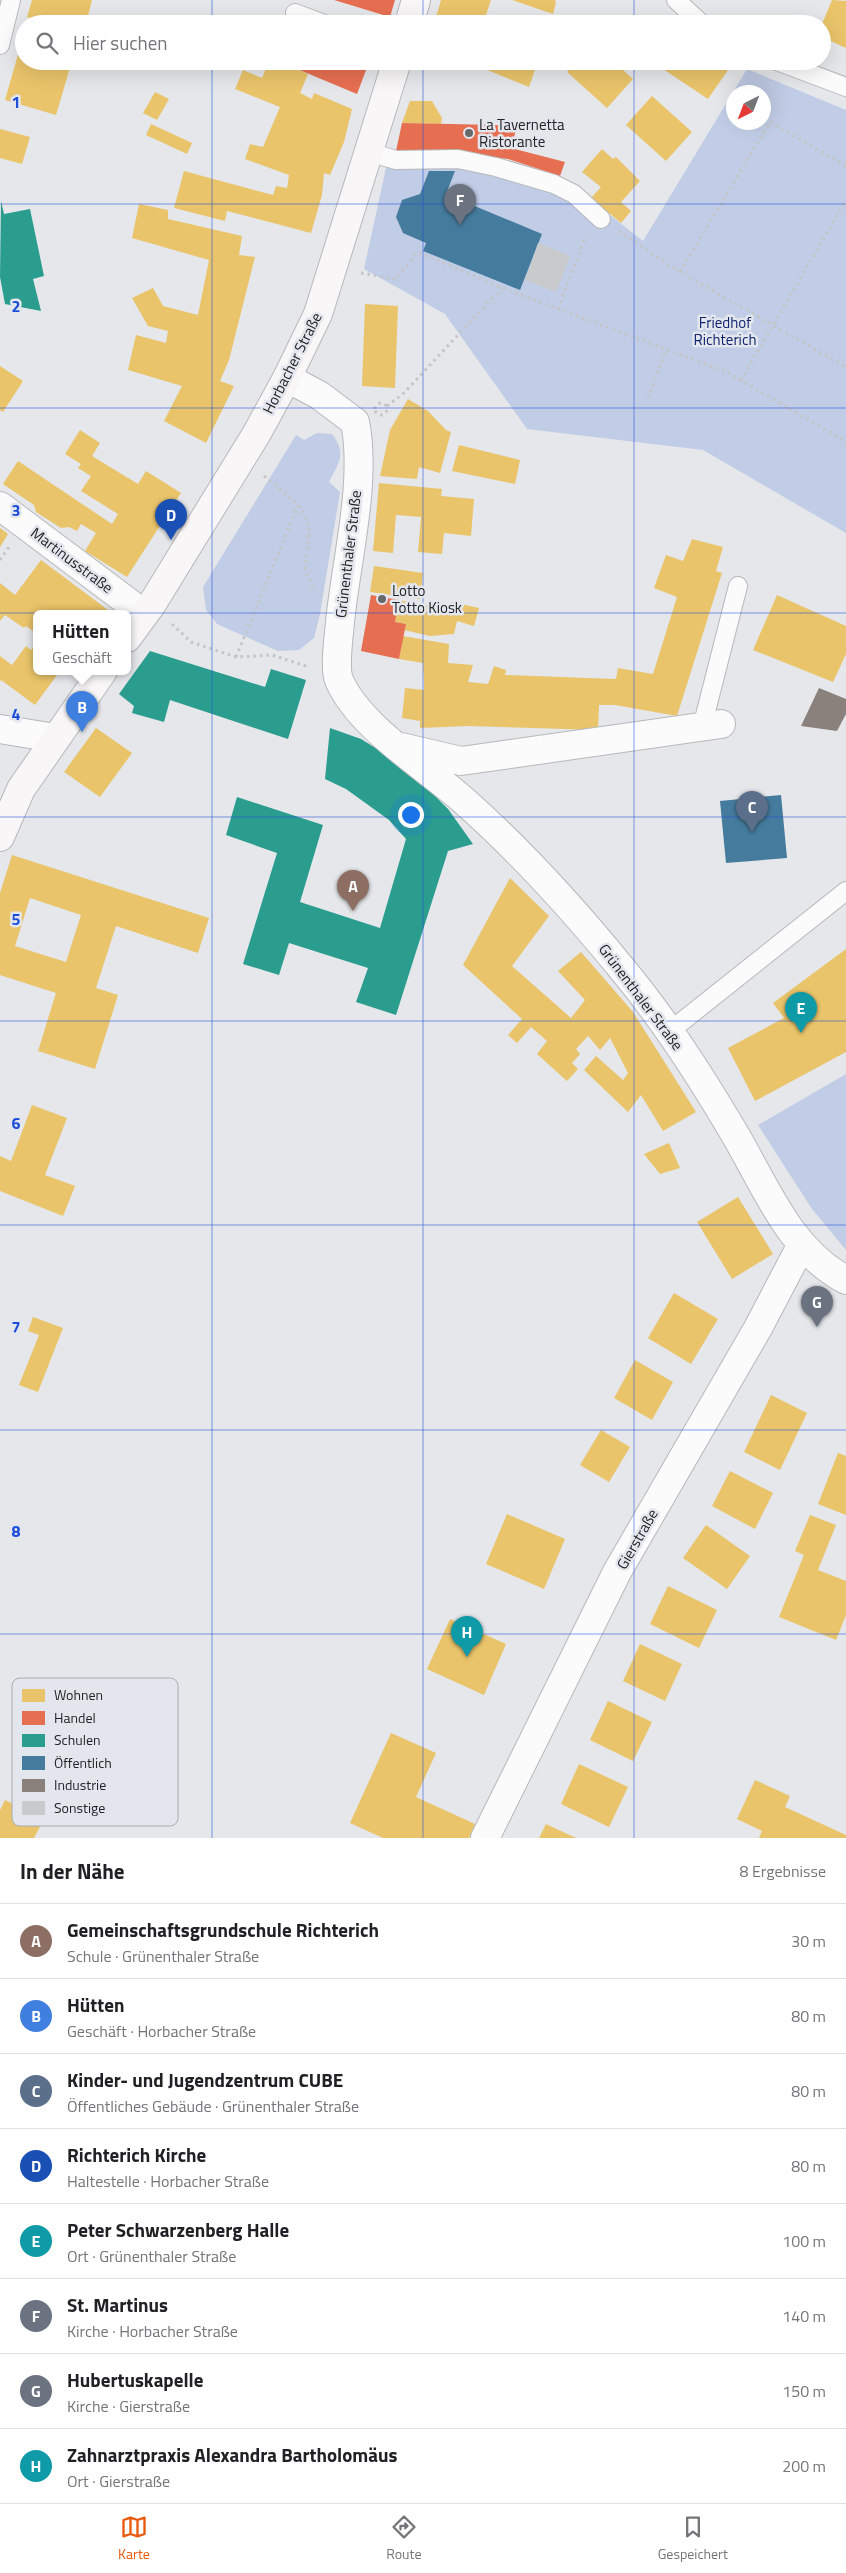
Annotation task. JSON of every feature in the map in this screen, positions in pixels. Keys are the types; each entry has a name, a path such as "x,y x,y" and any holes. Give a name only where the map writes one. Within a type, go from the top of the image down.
{"main road":[{"path":"412,15 416,0"},
{"name":"Horbacher Straße","path":"131,632 148,609 288,378 318,314 394,70"},
{"path":"0,837 21,789 100,675"}],"street":[{"name":"Grünenthaler Straße","path":"288,378 319,395 355,422 359,443 356,493 341,610 338,677 352,702 395,745 464,800 528,863 624,971 670,1031 731,1127 782,1219 801,1246 846,1280"},
{"name":"Martinusstraße","path":"0,506 148,609"},
{"path":"395,745 462,761 711,726"},
{"path":"0,729 55,738"},
{"name":"Gierstraße","path":"485,1838 617,1572 754,1336 801,1246"}],"lane":[{"path":"0,46 11,0"},
{"path":"676,0 692,15"},
{"path":"295,13 300,15"},
{"path":"801,70 846,87"},
{"path":"368,152 396,160 458,159 496,166 554,184 574,194 601,219"},
{"path":"711,726 738,586"},
{"path":"670,1031 846,891"}],"path":[{"path":"680,272 770,122 846,166"},
{"path":"741,380 846,200"},
{"path":"558,309 588,232 601,219 680,272 846,367"},
{"path":"335,264 371,276 396,278 418,252 500,287 741,380 846,442"},
{"path":"387,406 404,393 497,294 500,287"},
{"path":"648,398 666,350"},
{"path":"238,462 269,479 298,504 310,525 305,569 318,601 341,610"},
{"path":"236,657 298,504"},
{"path":"148,609 190,642 236,657 272,655 338,677"}],"green space":[{"name":"Friedhof Richterich","path":"746,70 846,110 846,533 703,450 527,429 445,314 364,269 389,154 578,190 643,241 726,104 726,130 771,130 771,85 737,85"},
{"path":"317,433 332,434 337,441 340,453 340,458 329,482 340,492 320,614 314,638 299,650 278,651 217,624 206,610 203,587 296,435 304,440"},
{"path":"846,1074 846,1250 812,1209 758,1125"}],"building: Wohnen":[{"path":"32,0 92,0 88,15 28,15"},
{"path":"441,0 491,0 486,15 437,15"},
{"path":"512,0 555,0 556,2 553,14"},
{"path":"832,0 846,1 846,48 831,41 831,15 826,15"},
{"path":"15,65 15,70 69,70 56,115 5,100"},
{"path":"243,70 262,78 265,70 299,70 308,74 300,93 312,99 314,93 352,109 344,142 330,175 324,173 322,195 311,233 227,211 225,221 174,208 184,171 273,195 276,186 287,188 289,175 245,159 250,144 263,147 280,107 235,89"},
{"path":"487,70 535,70 529,87"},
{"path":"569,70 623,70 633,79 607,108 567,72"},
{"path":"664,70 728,70 708,99"},
{"path":"155,92 169,99 157,120 143,113"},
{"path":"652,96 692,132 666,161 626,125"},
{"path":"410,101 432,101 442,118 441,124 402,123"},
{"path":"151,124 192,143 187,154 146,135"},
{"path":"0,129 30,137 22,164 0,158"},
{"path":"602,149 613,159 616,157 640,181 621,202 631,211 621,223 591,198 601,187 582,172"},
{"path":"139,204 168,210 168,219 242,236 239,255 255,257 229,360 220,381 234,386 206,443 164,421 182,386 128,370 136,335 166,343 168,331 148,326 132,298 153,288 163,306 198,315 209,260 132,238"},
{"path":"365,304 398,306 395,388 362,386"},
{"path":"0,366 23,381 3,412 0,410"},
{"path":"408,399 428,411 446,430 451,432 440,473 419,467 417,479 380,476 390,430"},
{"path":"80,430 100,443 92,456 138,484 146,471 181,493 127,577 85,551 96,533 81,524 77,531 69,527 61,528 36,512 34,505 3,484 18,461 112,524 118,514 81,491 91,476 78,468 81,464 65,454"},
{"path":"459,445 520,460 515,484 452,471"},
{"path":"379,483 442,489 441,496 474,499 471,536 444,533 442,554 418,552 421,517 396,515 393,553 373,551"},
{"path":"0,528 8,534 0,547"},
{"path":"692,539 723,547 716,571 722,573 677,716 615,705 599,705 598,730 467,726 420,728 420,721 402,718 405,688 424,690 423,663 399,659 403,636 449,644 448,663 473,665 468,682 488,684 494,666 506,670 505,675 616,679 618,668 653,674 677,597 654,588 666,555 683,561"},
{"path":"41,560 108,610 33,610 33,631 26,626 24,628 5,615 0,621 0,583 15,595"},
{"path":"374,566 423,573 420,599 370,592"},
{"path":"777,595 846,626 846,654 833,682 753,650"},
{"path":"399,600 450,610 451,602 479,608 474,626 457,621 454,634 430,636 404,630 406,624 395,622"},
{"path":"26,646 31,650 33,647 33,675 57,675 35,705 1,680 0,682 0,656 12,665"},
{"path":"96,728 132,753 100,797 64,772"},
{"path":"12,855 209,918 198,953 116,926 96,988 118,995 95,1069 38,1051 56,993 0,975 0,893","holes":["30,898 81,915 66,962 15,946"]},
{"path":"510,878 549,916 512,966 571,1018 585,1000 558,971 581,952 633,1012 696,1112 663,1131 641,1095 628,1112 584,1070 596,1056 623,1080 628,1073 610,1038 600,1050 588,1036 576,1049 580,1054 572,1063 578,1069 567,1081 537,1054 547,1041 531,1027 517,1043 508,1035 522,1019 463,965"},
{"path":"846,949 846,1052 755,1101 728,1048 784,1018 773,1003"},
{"path":"32,1105 67,1118 45,1175 75,1186 63,1216 0,1191 0,1156 11,1161"},
{"path":"669,1143 680,1168 660,1174 644,1154"},
{"path":"738,1197 773,1254 732,1279 697,1222"},
{"path":"674,1293 718,1319 691,1364 648,1338"},
{"path":"33,1317 63,1328 38,1392 19,1385 39,1335 28,1331"},
{"path":"635,1360 673,1382 652,1420 614,1398"},
{"path":"771,1395 807,1413 780,1470 744,1452"},
{"path":"601,1430 630,1447 609,1482 580,1465"},
{"path":"838,1453 846,1456 846,1515 818,1504"},
{"path":"730,1471 773,1493 755,1529 712,1506"},
{"path":"507,1514 565,1539 544,1589 486,1564"},
{"path":"810,1515 836,1525 818,1570 846,1581 846,1615 836,1640 779,1617 804,1555 795,1551"},
{"path":"706,1525 750,1556 727,1589 683,1558"},
{"path":"668,1586 717,1610 699,1648 650,1624"},
{"path":"450,1619 506,1644 484,1695 427,1669"},
{"path":"640,1644 682,1664 665,1701 623,1681"},
{"path":"608,1701 652,1722 633,1761 590,1740"},
{"path":"391,1733 436,1753 416,1797 475,1824 469,1838 383,1838 350,1823"},
{"path":"579,1764 628,1787 609,1827 561,1804"},
{"path":"755,1780 790,1796 785,1807 846,1835 846,1838 759,1838 762,1831 737,1819"},
{"path":"5,1800 12,1803 12,1826 40,1826 34,1838 0,1838 0,1810"},
{"path":"546,1824 576,1838 539,1838"}],"building: Handel":[{"path":"334,0 395,0 391,15 383,15"},
{"path":"300,70 366,70 357,94"},
{"path":"402,123 497,125 516,130 511,148 565,162 560,176 508,159 460,153 396,151"},
{"path":"371,595 399,600 395,622 406,624 399,659 361,651"}],"building: Schulen":[{"path":"1,201 4,214 30,209 44,276 33,279 41,311 5,304 0,277"},
{"path":"150,651 265,687 271,669 306,680 288,739 170,700 164,722 132,713 134,706 119,694"},
{"path":"330,728 361,739 390,757 420,781 448,809 473,844 448,851 396,1015 356,1002 368,968 289,943 279,975 243,964 277,853 226,835 237,797 323,825 300,902 380,928 406,839 389,820 346,789 325,779"}],"building: Öffentlich":[{"path":"429,171 455,171 446,194 542,234 520,290 423,251 426,243 403,233 396,217 402,200 420,194"},
{"path":"781,795 787,858 726,863 720,801"}],"building: Industrie":[{"path":"819,688 846,699 846,714 837,731 801,726"}],"building: Sonstige":[{"path":"538,243 570,256 556,292 525,280"}],"place":[{"name":"La Tavernetta Ristorante","path":"469,133"},
{"name":"St. Martinus","path":"460,225"},
{"name":"Richterich Kirche","path":"171,540"},
{"name":"Lotto Totto Kiosk","path":"382,599"},
{"name":"Hütten","path":"82,732"},
{"name":"Kinder- und Jugendzentrum CUBE","path":"752,832"},
{"name":"Gemeinschaftsgrundschule Richterich","path":"353,911"},
{"name":"Peter Schwarzenberg Halle","path":"801,1033"},
{"name":"Hubertuskapelle","path":"817,1327"},
{"name":"Zahnarztpraxis Alexandra Bartholomäus","path":"467,1657"}]}
